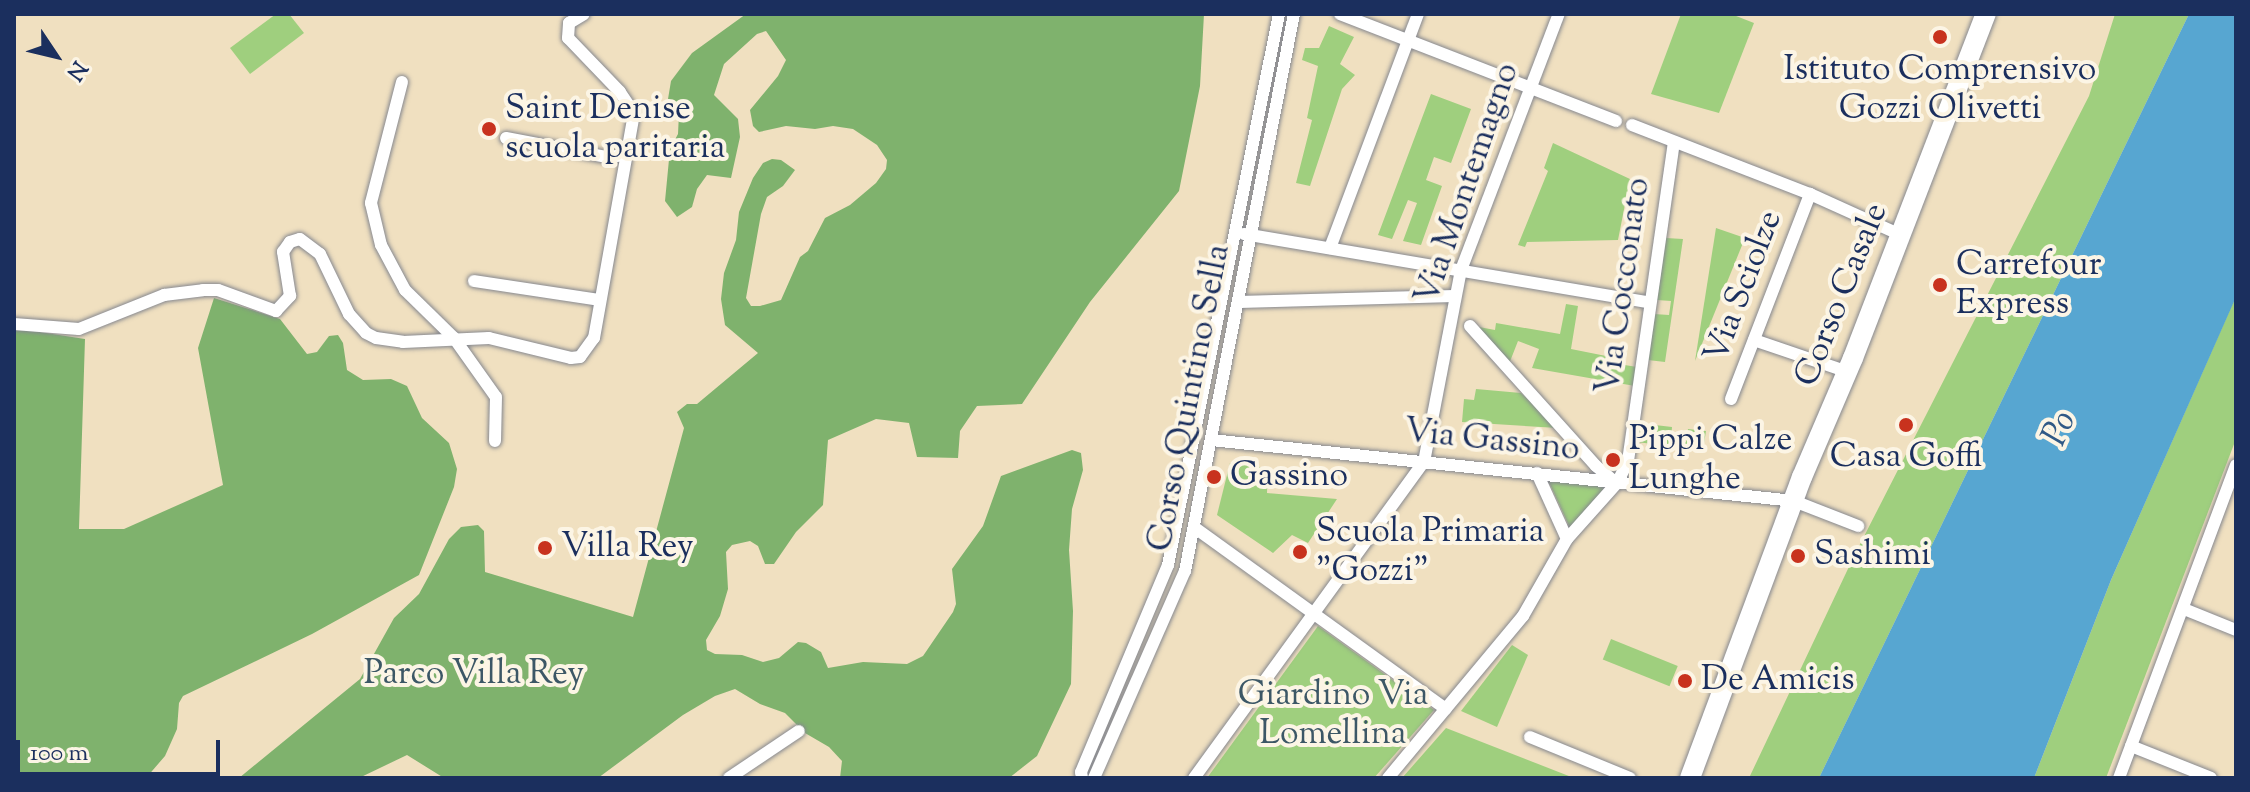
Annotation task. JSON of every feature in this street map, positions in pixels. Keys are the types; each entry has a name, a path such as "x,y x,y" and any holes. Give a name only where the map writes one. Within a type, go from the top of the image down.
{"main road":[{"name":"Corso Casale","path":"1690,778 1794,501 1848,372 1986,14"}],"street":[{"path":"14,324 79,329 164,295 203,290 218,290 276,311 290,296 283,252 290,242 300,239 320,254 349,314 366,333 389,341 489,338 571,358 580,357 594,338 632,110 620,92 568,38 569,23 584,14"},
{"name":"Corso Quintino Sella","path":"1082,778 1168,565 1279,14"},
{"name":"Corso Quintino Sella","path":"1094,778 1185,571 1294,14"},
{"path":"1340,14 1616,121"},
{"path":"1330,248 1418,14"},
{"name":"Via Montemagno","path":"1194,778 1424,462 1461,270 1559,14"},
{"path":"402,82 371,203 381,245 405,290 454,338 496,397 495,441"},
{"path":"1632,125 1810,194 1901,235"},
{"path":"506,138 607,157 626,155"},
{"name":"Via Cocconato","path":"1617,483 1628,461 1674,142"},
{"name":"Via Sciolze","path":"1731,399 1810,194"},
{"path":"1233,232 1650,303"},
{"path":"474,281 600,300"},
{"path":"1239,302 1454,296"},
{"path":"1388,778 1523,616 1567,539 1617,483 1596,466 1470,326"},
{"path":"1754,340 1848,372"},
{"name":"Via Gassino","path":"1211,440 1794,501 1858,526"},
{"path":"2119,778 2236,465"},
{"path":"1537,473 1567,539"},
{"path":"1195,528 1446,709"},
{"path":"2184,609 2236,630"},
{"path":"729,778 799,731"},
{"path":"1530,737 1630,778"},
{"path":"2131,746 2211,778"}],"green space":[{"path":"276,14 289,14 304,33 250,74 230,48"},
{"name":"Parco Villa Rey","path":"746,14 1204,14 1200,86 1179,191 1090,302 1022,404 977,406 960,431 958,458 917,457 909,423 876,419 828,440 823,505 796,532 774,564 765,564 758,546 750,541 732,545 726,552 728,589 720,616 706,640 707,650 715,654 742,655 763,662 779,658 798,642 821,652 828,668 863,662 907,664 923,656 953,612 956,604 952,569 983,526 1001,476 1072,450 1081,453 1083,470 1072,509 1069,550 1073,611 1071,684 1037,756 1009,778 840,778 842,761 829,747 805,733 785,713 760,704 735,689 715,696 683,715 598,778 444,778 407,755 359,778 239,778 360,679 394,618 419,594 449,539 461,527 478,525 484,531 485,572 633,617 684,428 677,412 687,404 697,404 758,353 725,325 721,299 724,273 736,240 739,212 753,178 763,163 772,159 781,160 795,170 783,186 767,197 761,214 746,298 751,306 760,306 781,300 800,257 808,251 825,218 850,205 876,183 886,169 887,160 877,145 853,129 786,126 759,132 753,126 750,110 778,76 786,60 766,31 757,34 724,64 714,95 738,119 740,137 731,178 707,175 697,189 692,207 677,217 665,201 670,149 678,134 679,113 668,99 671,81 692,53"},
{"path":"1681,14 1731,14 1754,23 1719,113 1651,94"},
{"path":"2115,14 2189,14 1819,778 1749,778 1855,554 2089,96"},
{"path":"1329,26 1354,37 1340,64 1355,75 1342,89 1310,186 1296,183 1312,120 1307,118 1318,66 1302,60 1305,48 1319,48"},
{"path":"1431,94 1471,109 1451,163 1434,157 1426,180 1442,186 1421,245 1403,241 1417,203 1408,200 1392,239 1378,235"},
{"path":"1553,143 1630,179 1618,240 1527,242 1525,247 1518,245 1548,171 1544,168"},
{"path":"1716,228 1745,238 1695,361"},
{"path":"1666,238 1683,239 1665,362 1648,360 1654,314 1669,315 1671,301 1657,300"},
{"path":"2236,296 2236,439 2106,778 2034,778 2111,580"},
{"path":"214,298 280,319 307,354 317,352 329,336 338,335 343,343 347,370 363,380 391,379 407,386 422,418 449,443 457,469 454,487 419,575 312,634 183,696 179,703 177,729 165,756 146,778 14,778 14,328 85,339 79,529 124,529 223,485 198,348"},
{"path":"1566,304 1578,306 1571,349 1606,356 1606,362 1637,367 1635,386 1532,368 1539,349 1518,341 1509,364 1479,327 1495,330 1496,323 1560,334"},
{"path":"1476,389 1521,393 1558,428 1462,422 1464,399 1474,400"},
{"path":"1638,423 1672,427 1671,441 1686,442 1688,429 1706,431 1703,450 1636,442"},
{"path":"1230,463 1268,468 1267,493 1337,499 1308,543 1292,535 1273,553 1217,515"},
{"path":"1548,480 1606,486 1570,528"},
{"name":"Giardino Via Lomellina","path":"1318,626 1434,710 1374,778 1207,778"},
{"path":"1611,639 1678,666 1670,686 1603,659"},
{"path":"1512,645 1528,655 1497,727 1461,711"},
{"path":"1446,728 1574,778 1402,778"}],"water":[{"name":"Po","path":"2189,14 2236,14 2236,297 2111,580 2034,778 1819,778"}],"place":[{"name":"Istituto Comprensivo Gozzi Olivetti","path":"1940,37"},
{"name":"Saint Denise scuola paritaria","path":"489,129"},
{"name":"Carrefour Express","path":"1940,285"},
{"name":"Casa Goffi","path":"1906,425"},
{"name":"Pippi Calze Lunghe","path":"1613,460"},
{"name":"Gassino","path":"1214,477"},
{"name":"Villa Rey","path":"545,548"},
{"name":"Scuola Primaria \"Gozzi\"","path":"1300,552"},
{"name":"Sashimi","path":"1798,556"},
{"name":"De Amicis","path":"1685,681"}]}
